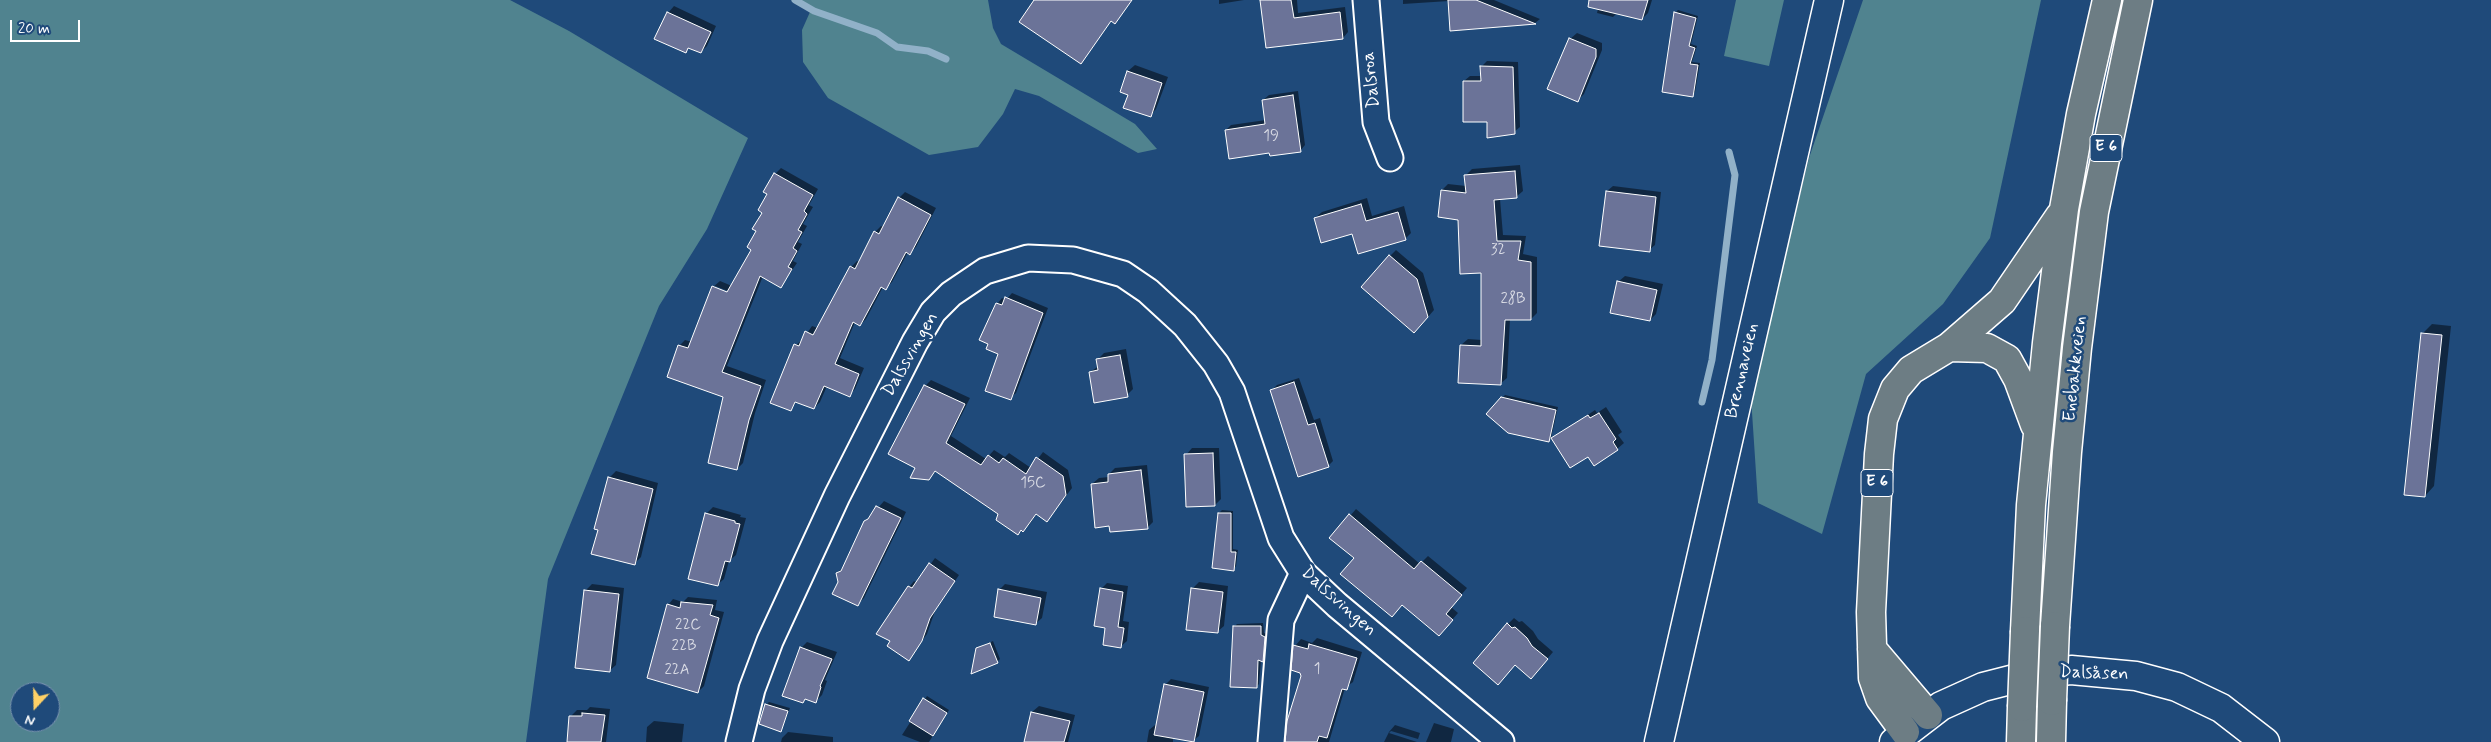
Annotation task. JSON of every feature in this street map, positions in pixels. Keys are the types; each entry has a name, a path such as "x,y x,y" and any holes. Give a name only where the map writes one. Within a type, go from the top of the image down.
{"highway":[{"name":"Enebakkveien","path":"2021,742 2031,505 2038,432 2064,210 2081,114 2107,0"},
{"name":"Enebakkveien","path":"2051,742 2055,626 2067,452 2077,348 2094,212 2111,120 2138,0"},
{"name":"E 6","path":"1899,737 1872,678 1871,612 1878,464 1883,419 1890,399 1902,380 1920,363 1949,347 1996,309 2025,271 2064,210"},
{"path":"1949,347 1987,348 2007,359 2014,370 2038,432"},
{"path":"1872,649 1928,715"}],"street":[{"name":"Dalsroa","path":"1366,0 1376,122 1390,158"},
{"name":"Brennaveien","path":"1659,742 1829,0"},
{"name":"Dalssvingen","path":"739,742 752,689 770,641 837,496 915,342 933,312 951,294 985,271 1007,262 1028,258 1073,260 1100,266 1123,274 1148,291 1185,325 1216,364 1232,392 1281,538 1303,574 1337,605 1501,742"},
{"path":"1270,742 1281,620 1303,574"},
{"name":"Dalsåsen","path":"1899,737 1928,715 1955,699 2004,681 2062,671 2095,671 2136,676 2177,687 2220,708 2265,742"}],"green space":[{"path":"0,0 510,0 569,31 748,138 707,229 659,306 548,579 526,742 0,742"},
{"path":"791,0 988,0 993,28 1001,44 1135,124 1157,149 1138,153 1039,96 1015,89 1003,114 978,147 929,155 828,98 803,62 802,30 810,12"},
{"path":"1736,0 1784,0 1769,66 1724,56"},
{"path":"1863,0 2041,0 1990,238 1943,304 1866,374 1822,534 1758,503 1751,397 1809,158"}],"building":[{"path":"1034,0 1132,0 1115,24 1111,21 1081,64 1019,22"},
{"path":"1260,0 1291,0 1294,18 1340,12 1343,39 1266,48"},
{"path":"1448,0 1476,0 1536,24 1450,31"},
{"path":"1589,0 1648,0 1642,20 1588,7"},
{"path":"667,12 711,32 701,53 688,48 686,53 654,39"},
{"path":"1674,12 1696,18 1689,46 1695,48 1690,64 1698,65 1693,97 1662,92"},
{"path":"1569,38 1596,49 1596,57 1578,102 1547,89"},
{"path":"1480,66 1513,67 1515,134 1487,138 1487,122 1463,122 1463,81 1481,81"},
{"path":"1127,71 1162,83 1151,117 1123,108 1128,95 1120,92"},
{"path":"1293,95 1301,152 1270,156 1269,153 1229,159 1225,130 1265,124 1262,100"},
{"path":"1515,171 1517,198 1494,200 1497,241 1521,241 1518,260 1531,262 1531,320 1505,320 1501,385 1458,383 1460,345 1481,346 1481,273 1460,274 1458,220 1438,217 1441,190 1466,193 1464,175"},
{"path":"774,173 813,195 804,211 807,214 798,230 802,232 793,248 797,251 788,267 792,269 781,288 760,276 722,372 761,386 749,420 737,470 708,463 723,397 667,377 678,345 688,348 712,286 727,292 751,250 747,247 756,231 752,229 762,213 758,210 767,194 763,192"},
{"path":"1606,191 1656,197 1650,252 1599,246"},
{"path":"898,197 931,215 910,255 906,252 886,290 881,287 860,326 853,322 835,364 859,374 850,397 824,386 814,409 795,402 791,411 770,403 794,344 799,346 805,331 813,335 850,266 855,269 874,231 879,234"},
{"path":"1361,204 1366,221 1398,212 1406,240 1358,254 1352,234 1321,243 1314,218"},
{"path":"1389,255 1417,279 1428,317 1414,333 1361,287"},
{"path":"1617,281 1657,290 1650,321 1610,313"},
{"path":"1005,297 1043,313 1011,400 985,391 998,354 986,349 988,344 979,340 996,303 1002,305"},
{"path":"2421,333 2442,335 2425,497 2404,495"},
{"path":"1120,355 1128,397 1094,403 1089,372 1098,370 1096,359"},
{"path":"1294,382 1308,425 1315,423 1329,467 1298,477 1270,390"},
{"path":"924,385 965,404 946,443 981,465 988,455 999,463 1003,458 1026,474 1036,457 1063,476 1066,495 1047,522 1036,514 1023,532 1021,530 1018,535 996,520 998,514 935,471 929,480 910,478 915,468 888,454"},
{"path":"1501,397 1556,410 1549,442 1508,433 1486,414"},
{"path":"1599,413 1616,439 1613,442 1618,450 1594,466 1588,457 1570,468 1551,438 1588,415 1590,418"},
{"path":"1213,453 1215,506 1186,507 1184,454"},
{"path":"1141,470 1148,529 1110,532 1109,526 1095,528 1091,484 1108,482 1108,474"},
{"path":"608,477 653,489 635,565 591,554 598,530 594,529"},
{"path":"876,506 901,518 858,606 832,594 838,582 836,573 841,571 864,521 868,519"},
{"path":"705,513 740,524 730,562 725,561 718,586 688,579"},
{"path":"1218,513 1231,513 1231,552 1236,552 1234,571 1212,568"},
{"path":"1349,514 1414,569 1421,561 1462,595 1446,614 1453,620 1439,636 1402,605 1392,617 1340,574 1354,558 1329,538"},
{"path":"929,563 955,581 930,618 922,641 909,661 887,646 890,641 876,634 908,586 912,588"},
{"path":"1100,588 1123,592 1118,627 1124,628 1121,648 1103,645 1105,628 1094,626"},
{"path":"1191,588 1223,592 1218,633 1186,630"},
{"path":"998,589 1041,598 1036,625 994,617"},
{"path":"584,590 619,594 610,672 575,668"},
{"path":"681,602 713,605 710,615 719,618 698,693 647,678 667,604 680,608"},
{"path":"1507,623 1512,628 1515,627 1527,638 1532,646 1548,659 1531,679 1515,665 1498,685 1473,663"},
{"path":"1233,626 1261,626 1261,635 1265,637 1263,662 1258,660 1257,688 1230,687"},
{"path":"990,643 998,663 971,674 976,648"},
{"path":"1309,644 1357,658 1347,690 1342,689 1327,738 1319,736 1317,742 1285,742 1287,721 1301,676 1300,673 1291,670 1293,645 1308,649"},
{"path":"800,647 832,659 820,686 816,703 805,699 803,703 782,696"},
{"path":"1164,684 1204,692 1194,742 1154,735"},
{"path":"923,698 947,713 933,736 909,721"},
{"path":"765,704 788,711 781,732 759,724"},
{"path":"1031,712 1070,721 1064,742 1024,742"},
{"path":"582,713 605,715 601,742 567,742 569,716 582,716"}],"waterway":[{"path":"795,0 814,11 877,33 897,47 928,51 946,59"},
{"path":"1702,402 1712,360 1735,175 1729,152"}]}
